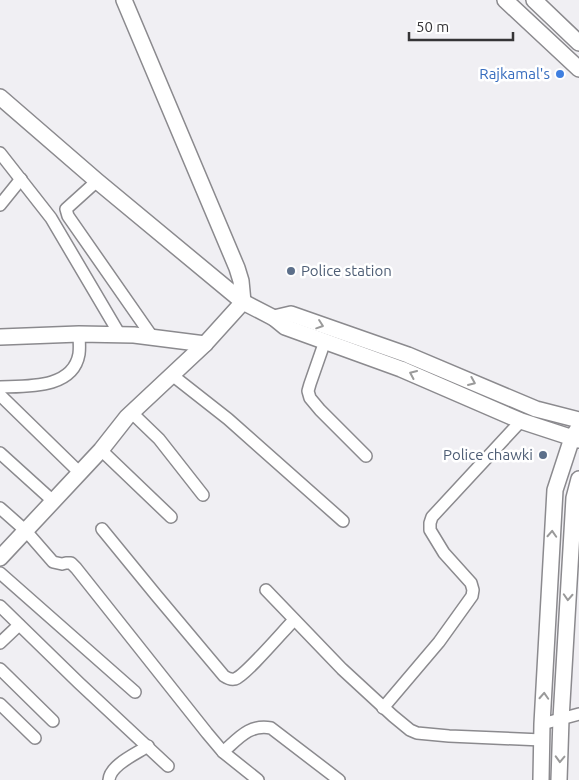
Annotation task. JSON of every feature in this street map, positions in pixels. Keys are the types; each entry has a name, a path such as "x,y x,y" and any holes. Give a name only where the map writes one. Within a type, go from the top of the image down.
{"street":[{"path":"0,558 101,450 132,413 205,344 243,302 238,268 124,0"},
{"path":"505,0 579,69"},
{"path":"520,14 534,0 579,43"},
{"path":"0,97 97,181 243,302 274,318 285,327 401,369 521,422 577,435 555,490 539,779"},
{"path":"0,153 51,218 120,335"},
{"path":"0,205 21,179"},
{"path":"97,181 66,209 68,216 154,338"},
{"path":"274,318 290,314 408,355 536,409 579,420"},
{"path":"0,338 79,334 120,335 205,344"},
{"path":"0,387 37,386 54,382 68,374 79,354 79,334"},
{"path":"325,341 308,391 310,398 366,456"},
{"path":"172,375 228,419 343,521"},
{"path":"0,395 80,473"},
{"path":"132,413 158,440 203,495"},
{"path":"383,708 439,642 472,596 471,583 444,553 430,530 432,516 521,422"},
{"path":"101,450 171,517"},
{"path":"0,452 54,501"},
{"path":"559,780 561,719 579,479"},
{"path":"0,508 26,531 53,562 71,563 76,568 223,752 258,780"},
{"path":"102,529 224,676 229,679 236,679 248,669 294,620"},
{"path":"0,573 135,692"},
{"path":"266,590 342,669 383,708 410,730 417,733 449,736 542,740"},
{"path":"0,606 168,766"},
{"path":"0,643 19,625"},
{"path":"0,669 53,721"},
{"path":"0,704 35,738"},
{"path":"542,724 579,714"},
{"path":"223,752 241,735 253,728 262,726 271,728 339,780"},
{"path":"109,780 113,769 148,746"}],"place":[{"name":"Rajkamal's","path":"560,74"},
{"name":"Police station","path":"291,271"},
{"name":"Police chawki","path":"543,455"}]}
